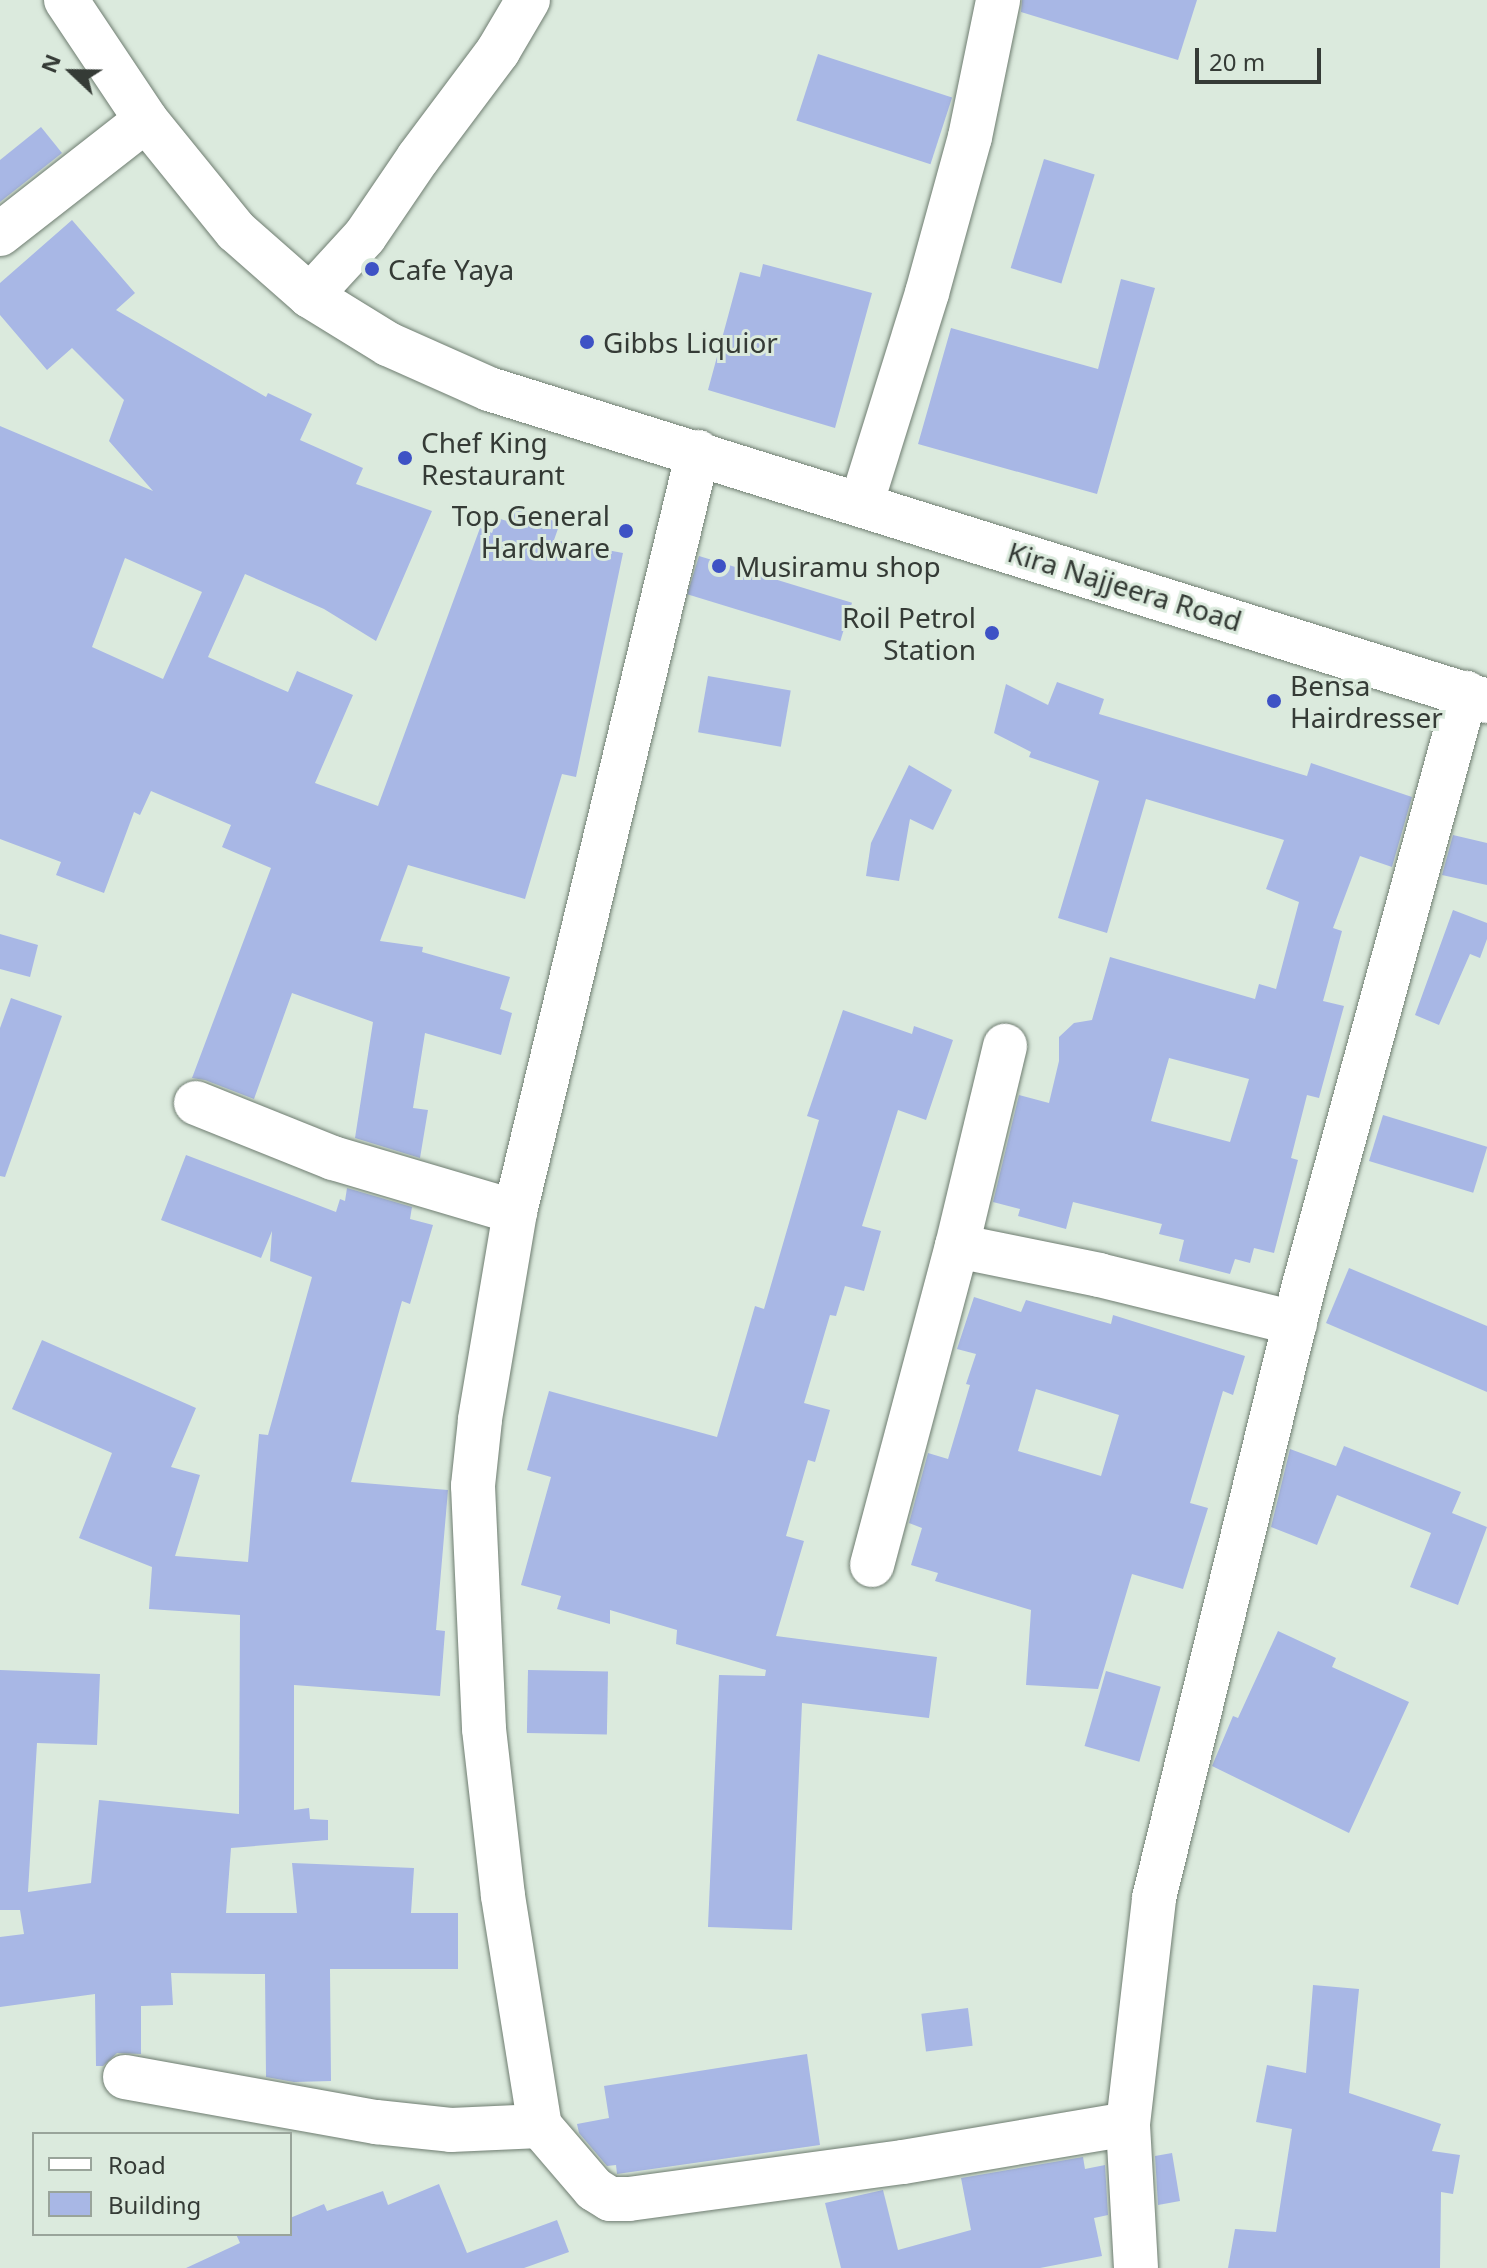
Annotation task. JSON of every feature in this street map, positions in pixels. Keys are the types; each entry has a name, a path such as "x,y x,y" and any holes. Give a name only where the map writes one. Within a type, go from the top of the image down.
{"street":[{"name":"Kira Najjeera Road","path":"66,0 146,120 236,231 310,296 388,344 489,389 1477,697"},
{"path":"310,296 365,236 498,51 528,0"},
{"path":"861,505 927,293 970,137 998,0"},
{"path":"0,234 146,120"},
{"path":"698,452 675,534 515,1212 480,1420 473,1486 484,1729 503,1896 540,2126 594,2189 610,2199 629,2199 903,2162 1128,2124"},
{"path":"1136,2268 1128,2124 1154,1898 1295,1323 1477,697"},
{"path":"872,1565 957,1246 1005,1046"},
{"path":"196,1103 333,1158 515,1212"},
{"path":"957,1246 1099,1275 1295,1323"},
{"path":"125,2077 391,2123 451,2130 540,2126"}],"building":[{"path":"1022,0 1197,0 1178,60 1021,12"},
{"path":"818,54 952,98 930,164 796,121"},
{"path":"41,127 62,153 0,202 0,160"},
{"path":"1044,159 1095,174 1061,284 1011,268"},
{"path":"72,220 135,293 116,310 266,397 268,393 312,414 300,440 363,468 356,484 432,511 376,641 324,609 245,574 208,657 288,692 297,671 353,695 315,783 378,806 480,528 492,533 497,518 507,521 512,507 560,523 554,540 623,553 576,777 562,774 525,899 408,865 380,941 423,947 422,952 510,977 500,1009 512,1013 501,1055 425,1033 413,1108 428,1110 420,1158 355,1138 373,1022 292,993 254,1099 192,1078 271,868 222,847 231,825 151,791 140,815 134,812 104,893 56,875 61,862 0,839 0,426 153,491 109,441 124,400 72,348 47,370 0,315 0,283","holes":["125,558 202,592 163,679 92,647"]},
{"path":"763,264 872,293 835,428 708,390 740,272 760,277"},
{"path":"1121,279 1155,288 1097,494 918,444 951,328 1098,369"},
{"path":"699,556 852,603 840,641 687,594"},
{"path":"708,676 791,691 781,747 698,732"},
{"path":"1057,682 1104,699 1099,714 1307,776 1311,763 1412,797 1392,867 1360,856 1333,928 1342,931 1323,1001 1344,1006 1319,1098 1307,1095 1291,1158 1298,1160 1274,1253 1254,1248 1250,1263 1235,1259 1230,1274 1179,1261 1184,1240 1159,1234 1162,1224 1073,1202 1066,1229 1018,1216 1020,1209 993,1202 1019,1095 1049,1103 1059,1061 1059,1037 1074,1023 1092,1020 1110,957 1255,999 1259,984 1276,989 1299,902 1266,889 1284,840 1146,799 1107,933 1058,918 1099,781 1029,757 1031,752 994,733 1006,684 1048,705","holes":["1169,1058 1249,1079 1230,1142 1151,1121"]},
{"path":"909,765 952,790 933,830 910,819 899,881 866,876 871,843"},
{"path":"1453,835 1487,843 1487,885 1442,875"},
{"path":"1453,910 1487,923 1487,939 1480,958 1470,954 1439,1025 1415,1015"},
{"path":"0,934 38,945 30,977 0,969"},
{"path":"11,998 62,1016 5,1177 0,1176 0,1028"},
{"path":"843,1010 912,1034 914,1026 953,1040 926,1120 898,1110 862,1226 881,1231 864,1291 845,1286 836,1316 830,1315 804,1403 830,1410 815,1462 808,1460 786,1536 804,1541 776,1636 937,1657 929,1718 802,1703 792,1930 708,1927 719,1675 765,1676 766,1670 676,1644 677,1630 610,1610 610,1624 557,1609 561,1596 521,1585 551,1477 527,1470 549,1391 717,1437 755,1306 764,1309 819,1120 807,1116"},
{"path":"1383,1115 1487,1147 1473,1193 1369,1161"},
{"path":"186,1155 336,1212 340,1199 345,1201 347,1188 412,1207 410,1219 433,1225 410,1304 402,1301 351,1482 448,1490 436,1630 445,1631 440,1696 294,1685 294,1810 309,1808 310,1819 328,1820 328,1840 231,1848 226,1913 297,1913 292,1863 414,1868 411,1913 458,1913 458,1969 330,1969 331,2081 294,2082 266,2077 265,1974 171,1973 173,2005 141,2006 141,2054 117,2053 103,2066 96,2066 95,1994 0,2007 0,1937 24,1934 20,1910 0,1910 0,1670 100,1674 97,1745 37,1743 28,1892 91,1883 99,1800 239,1814 240,1615 149,1609 152,1567 79,1538 112,1453 12,1409 42,1340 196,1408 171,1467 200,1475 175,1556 248,1562 259,1434 268,1435 312,1277 270,1261 272,1231 261,1258 161,1220"},
{"path":"1349,1268 1487,1326 1487,1392 1326,1323"},
{"path":"974,1297 1021,1312 1026,1300 1111,1324 1113,1315 1245,1356 1233,1395 1223,1391 1190,1503 1208,1508 1183,1589 1132,1574 1098,1689 1026,1685 1031,1610 935,1581 938,1573 911,1565 922,1528 909,1523 928,1453 948,1459 970,1385 966,1384 976,1354 957,1349","holes":["1036,1389 1119,1415 1101,1476 1018,1451"]},
{"path":"1344,1446 1461,1492 1452,1513 1487,1527 1458,1605 1410,1587 1431,1533 1337,1495 1317,1545 1271,1527 1290,1449 1336,1466"},
{"path":"1278,1631 1336,1658 1332,1667 1409,1702 1349,1833 1212,1766 1233,1716 1238,1718"},
{"path":"528,1670 608,1671 607,1734 527,1733"},
{"path":"1106,1671 1161,1687 1139,1762 1085,1746"},
{"path":"1313,1985 1359,1989 1349,2093 1441,2124 1432,2151 1460,2155 1453,2194 1441,2192 1440,2268 1228,2268 1235,2229 1276,2232 1292,2129 1256,2122 1267,2065 1306,2073"},
{"path":"968,2008 973,2046 926,2051 921,2014"},
{"path":"807,2054 820,2145 617,2174 616,2165 607,2166 579,2133 577,2124 609,2118 604,2086"},
{"path":"1172,2153 1180,2201 1158,2205 1155,2156"},
{"path":"1083,2157 1085,2169 1105,2165 1108,2215 1094,2218 1102,2256 1040,2268 841,2268 825,2203 883,2190 898,2250 971,2230 961,2178"},
{"path":"439,2184 467,2253 557,2220 569,2252 524,2268 186,2268 240,2243 237,2236 292,2236 292,2217 324,2204 327,2211 383,2191 388,2205"}],"place":[{"name":"Cafe Yaya","path":"372,269"},
{"name":"Gibbs Liquior","path":"587,342"},
{"name":"Chef King Restaurant","path":"405,458"},
{"name":"Top General Hardware","path":"626,531"},
{"name":"Musiramu shop","path":"719,566"},
{"name":"Roil Petrol Station","path":"992,633"},
{"name":"Bensa Hairdresser","path":"1274,701"}]}
